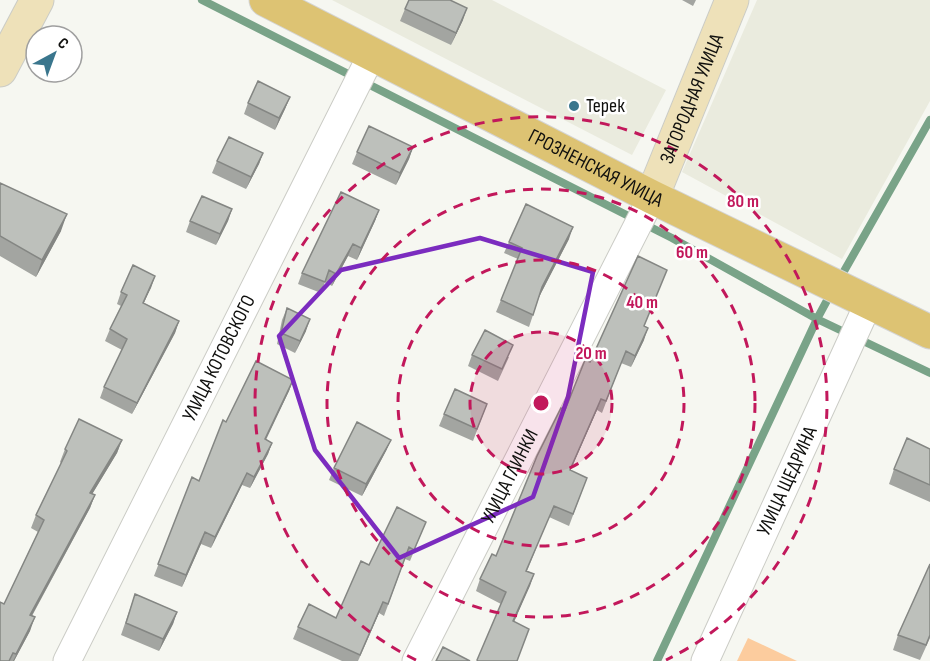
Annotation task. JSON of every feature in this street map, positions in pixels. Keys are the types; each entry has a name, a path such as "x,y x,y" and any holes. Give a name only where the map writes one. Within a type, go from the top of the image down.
{"main road":[{"path":"0,70 37,0"},
{"name":"ГРОЗНЕНСКАЯ УЛИЦА","path":"266,0 652,197 930,332"},
{"name":"ЗАГОРОДНАЯ УЛИЦА","path":"652,197 732,0"}],"street":[{"name":"УЛИЦА КОТОВСКОГО","path":"66,661 372,54"},
{"name":"УЛИЦА ГЛИНКИ","path":"416,661 652,197"},
{"name":"УЛИЦА ЩЕДРИНА","path":"705,661 869,302"}],"highlighted area":[{"path":"480,238 593,272 568,397 533,497 399,558 315,450 279,336 341,270"}],"shaded area":[{"path":"332,0 492,0 666,90 632,155"},
{"path":"757,0 930,0 930,101 842,259 682,172"},
{"path":"748,638 797,661 737,661"}],"building":[{"path":"409,0 450,0 467,8 456,33 405,9"},
{"path":"258,81 290,97 279,118 248,103"},
{"path":"369,126 413,147 400,173 357,152"},
{"path":"229,137 263,153 251,177 217,161"},
{"path":"0,183 67,214 42,260 0,236"},
{"path":"341,192 379,210 361,248 353,244 336,274 329,270 325,282 302,273"},
{"path":"202,196 232,209 220,234 190,221"},
{"path":"526,204 573,227 542,287 533,315 501,300 522,248 509,242"},
{"path":"638,256 667,270 644,326 648,328 635,356 626,351 606,401 601,399 570,470 587,478 573,514 554,506 526,571 534,574 513,621 529,629 517,661 478,661 506,592 480,579 492,554 496,556 537,456 561,408 565,410 585,360 590,362"},
{"path":"133,265 155,276 143,303 179,321 137,403 104,387 127,339 110,329 127,295 121,292"},
{"path":"287,308 310,319 300,341 281,333"},
{"path":"485,330 513,345 502,369 472,355"},
{"path":"256,361 293,380 265,439 272,443 254,477 247,473 215,537 205,532 186,575 158,564 192,477 199,481 223,420 226,422"},
{"path":"455,389 487,404 477,429 444,414"},
{"path":"79,419 122,440 90,493 95,495 30,615 35,617 16,654 13,653 9,661 0,661 0,602 4,604 44,520 36,515 67,451 65,449"},
{"path":"357,422 391,440 366,484 334,468"},
{"path":"907,438 930,449 930,485 894,469"},
{"path":"397,507 426,522 414,550 409,547 388,604 383,602 360,655 298,627 309,604 336,618 361,561 369,565"},
{"path":"930,564 930,635 926,645 898,635"},
{"path":"135,594 177,612 163,639 126,623"},
{"path":"443,647 470,661 436,661"}],"waterway":[{"path":"202,0 672,238 817,319 930,373"},
{"path":"839,280 930,120"},
{"path":"657,661 831,293"}],"place":[{"name":"Терек","path":"574,106"}]}
